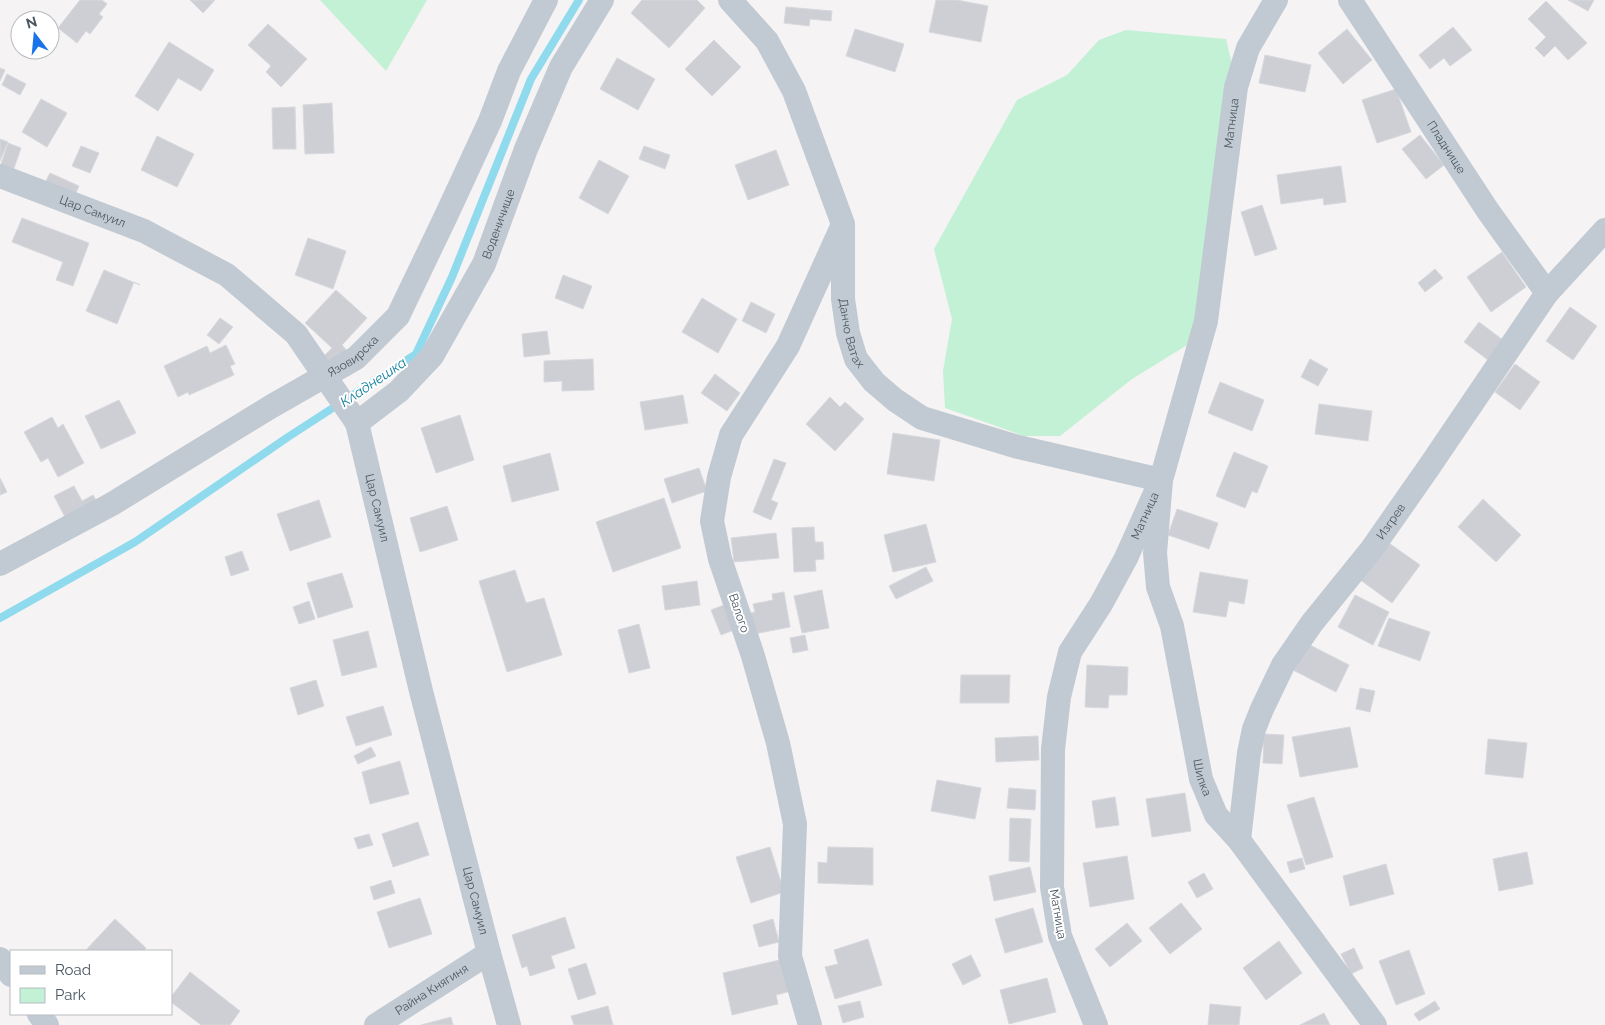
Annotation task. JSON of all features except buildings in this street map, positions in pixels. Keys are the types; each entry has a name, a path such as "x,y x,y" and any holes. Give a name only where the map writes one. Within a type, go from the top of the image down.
{"street":[{"name":"Язовирска","path":"0,564 330,385 398,316 486,130 509,71 546,0"},
{"name":"Воденичище","path":"356,423 399,391 432,356 484,264 526,149 561,67 602,0"},
{"name":"Данчо Ватах","path":"730,0 767,41 794,91 843,224 843,299 848,333 856,359 874,382 895,400 922,418 1009,444 1161,480"},
{"name":"Матница","path":"1096,1025 1060,936 1052,887 1053,749 1059,697 1070,652 1101,604 1126,558 1161,480 1206,321 1236,87 1248,48 1276,0"},
{"name":"Пладнище","path":"1350,0 1488,211 1547,293"},
{"name":"Цар Самуил","path":"0,176 144,231 227,275 296,334 356,423 421,691 509,1025"},
{"name":"Валого","path":"810,1025 790,956 795,824 778,743 753,656 720,559 712,521 719,477 731,435 788,346 843,224"},
{"name":"Изгрев","path":"1239,840 1249,753 1254,729 1283,664 1312,623 1376,542 1547,293 1605,230"},
{"name":"Шипка","path":"1161,480 1155,553 1158,587 1172,626 1202,779 1216,815 1239,840 1375,1025"},
{"name":"Райна Княгиня","path":"376,1025 489,953"},
{"path":"0,959 10,974"}],"green space":[{"path":"320,0 427,0 386,71"},
{"path":"1126,30 1226,39 1233,68 1192,342 1132,379 1060,436 1024,436 945,408 943,371 952,319 934,249 1017,100 1067,75 1099,40"}],"waterway":[{"name":"Кладнешка","path":"0,618 135,542 288,437 416,354 452,277 531,79 579,0"}]}
